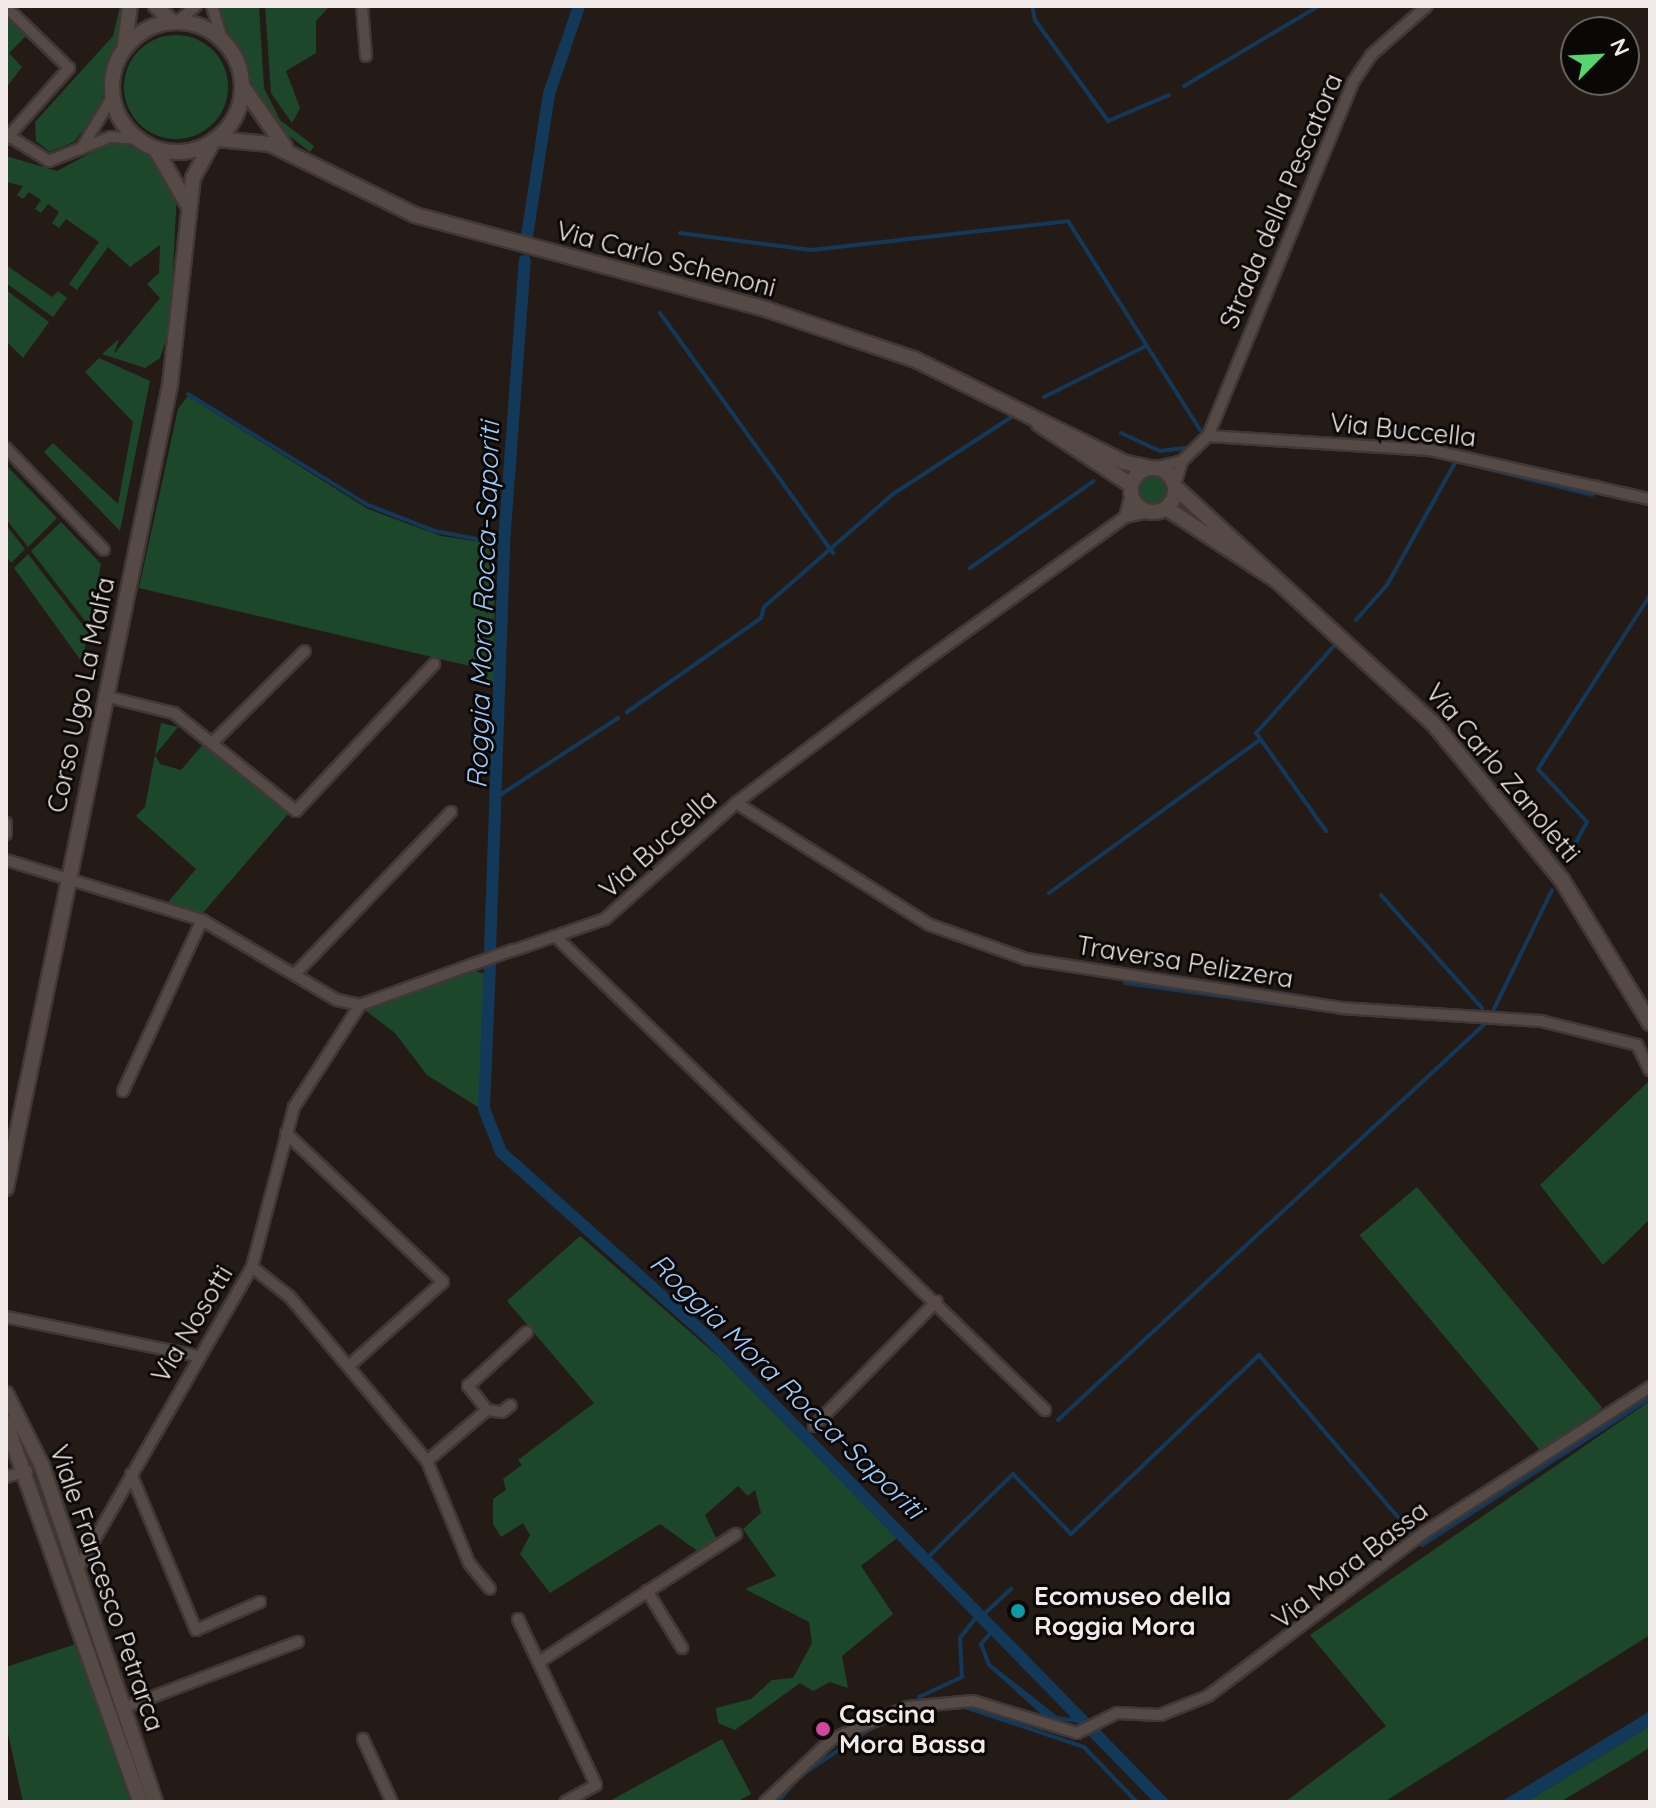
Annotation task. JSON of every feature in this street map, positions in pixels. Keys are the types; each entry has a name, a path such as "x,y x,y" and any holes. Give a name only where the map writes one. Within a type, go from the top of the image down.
{"main road":[{"path":"130,6 125,47 113,96 139,139 153,147 184,152 215,140 234,119 243,87"},
{"path":"156,6 175,22 223,42 243,87 290,153"},
{"path":"125,47 151,26 175,22"},
{"name":"Via Carlo Schenoni","path":"215,140 254,139 290,153 415,215 766,309 914,359 1030,416 1153,468"},
{"name":"Corso Ugo La Malfa","path":"6,1188 183,313 190,210 198,158 215,140"},
{"name":"Corso Ugo La Malfa","path":"153,147 169,162 190,210"},
{"name":"Via Carlo Schenoni","path":"1030,416 1131,490 1149,512"},
{"path":"1131,490 1153,468"},
{"name":"Via Carlo Zanoletti","path":"1153,468 1395,683 1502,804 1597,931 1650,1023"},
{"path":"1149,512 1166,508 1175,486"},
{"name":"Via Carlo Zanoletti","path":"1166,508 1284,584"},
{"name":"Viale Francesco Petrarca","path":"6,1394 42,1466 155,1802"},
{"name":"Viale Francesco Petrarca","path":"6,1423 27,1471 140,1802"}],"street":[{"path":"175,22 196,6"},
{"path":"212,6 223,42"},
{"path":"362,6 366,56"},
{"name":"Strada della Pescatora","path":"1208,436 1353,82 1371,55 1427,6"},
{"path":"6,7 69,68 8,137 49,161 110,137 139,139"},
{"path":"80,150 113,96"},
{"path":"1153,468 1182,461 1208,436"},
{"name":"Via Buccella","path":"1208,436 1430,450 1594,489 1650,499"},
{"path":"6,448 104,550"},
{"path":"1175,486 1182,461"},
{"path":"1125,517 1131,490"},
{"name":"Via Buccella","path":"360,1005 605,919 736,803 1125,517 1149,512"},
{"path":"213,742 305,651"},
{"path":"104,696 174,713 296,811 434,664"},
{"name":"Traversa Pelizzera","path":"736,803 930,925 1026,959 1341,1008 1541,1021 1637,1045 1650,1070"},
{"path":"295,974 451,812"},
{"path":"6,823 6,834"},
{"path":"6,860 202,920 295,974 360,1005"},
{"path":"123,1091 202,920"},
{"path":"555,936 937,1301 1045,1410"},
{"name":"Via Nosotti","path":"77,1570 197,1356 252,1267 294,1107 360,1005"},
{"path":"286,1133 443,1282 350,1365"},
{"path":"252,1267 350,1365 427,1461 469,1563 490,1589"},
{"path":"814,1426 937,1301"},
{"path":"6,1317 197,1356"},
{"path":"487,1410 468,1386 527,1332"},
{"name":"Via Mora Bassa","path":"765,1802 832,1739 917,1706 973,1701 1083,1732 1102,1719 1160,1715 1208,1696 1416,1539 1650,1387"},
{"path":"427,1461 487,1410 511,1405"},
{"path":"6,1477 27,1471"},
{"path":"131,1474 196,1630 260,1602"},
{"path":"539,1662 736,1534"},
{"path":"647,1591 682,1648"},
{"path":"518,1619 596,1785 565,1802"},
{"path":"123,1708 298,1642"},
{"path":"363,1739 392,1802"}],"green space":[{"path":"120,6 124,6 122,31 105,70 102,106 74,142 50,152 36,141 35,122 113,36"},
{"path":"217,6 259,6 264,88 280,120 314,146 310,152 274,124 256,97"},
{"path":"265,6 330,6 316,21 316,53 286,71 300,108 292,123 271,93"},
{"path":"6,12 28,34 9,53 22,67 6,88"},
{"path":"176,35 196,39 213,50 224,67 228,87 224,107 213,124 196,135 176,139 156,135 139,124 128,107 124,87 128,67 139,50 156,39"},
{"path":"115,140 152,155 177,191 170,328 160,358 145,368 102,354 119,339 114,354 160,298 147,284 159,273 160,245 130,267 108,247 77,290 69,284 99,242 66,219 59,228 52,223 59,212 48,204 41,213 35,209 41,200 29,192 23,199 17,195 23,186 6,182 6,156 57,171"},
{"path":"6,265 52,297 58,291 67,298 53,317 6,283"},
{"path":"6,290 49,322 23,358 6,341"},
{"path":"99,358 150,381 120,531 44,452 53,443 118,504 133,422 85,372"},
{"path":"188,396 368,509 441,536 494,544 495,687 474,667 139,588 178,409"},
{"path":"6,465 57,518 28,547 6,519"},
{"path":"1153,474 1164,479 1169,490 1164,501 1153,506 1142,501 1137,490 1142,479"},
{"path":"61,522 101,564 89,626 31,551"},
{"path":"6,525 25,549 11,563 6,556"},
{"path":"28,554 88,632 82,662 14,568"},
{"path":"161,723 178,727 155,755 160,764 181,770 205,742 288,814 201,915 168,902 196,869 136,816 145,807"},
{"path":"475,971 485,974 481,1109 427,1075 395,1033 365,1010"},
{"path":"1648,1082 1650,1219 1603,1265 1540,1185"},
{"path":"1417,1187 1602,1408 1545,1456 1360,1235"},
{"path":"580,1236 720,1358 897,1538 861,1566 893,1614 842,1656 848,1688 830,1682 813,1691 800,1683 735,1730 718,1723 716,1708 751,1699 772,1680 793,1678 812,1643 809,1622 745,1589 776,1576 743,1529 761,1513 755,1490 748,1496 738,1486 705,1515 716,1538 699,1552 660,1524 550,1593 520,1554 530,1535 523,1523 501,1537 493,1524 493,1499 506,1490 503,1479 522,1465 518,1460 594,1403 507,1301"},
{"path":"1650,1401 1650,1635 1384,1802 1285,1802 1386,1726 1310,1635"},
{"path":"76,1644 130,1802 23,1802 6,1724 6,1667"},
{"path":"1650,1726 1650,1747 1635,1757 1560,1802 1526,1802"},
{"path":"722,1739 751,1794 736,1802 608,1802"}],"water":[{"path":"1650,1711 1650,1726 1526,1802 1501,1802"}],"waterway":[{"name":"Roggia Mora Rocca-Saporiti","path":"527,236 549,94 579,6"},
{"path":"1032,6 1035,20 1108,121 1169,95"},
{"path":"1184,86 1319,6"},
{"path":"680,233 811,250 1068,221 1200,430"},
{"name":"Roggia Mora Rocca-Saporiti","path":"490,951 504,544 525,261"},
{"path":"660,313 833,553"},
{"path":"1044,397 1146,346"},
{"path":"188,394 368,505 435,531 504,544"},
{"path":"627,712 761,618 764,607 893,494 1010,418"},
{"path":"1121,433 1160,451 1186,448"},
{"path":"1356,620 1387,585 1456,461 1592,495 1597,481 1616,487"},
{"path":"970,568 1094,481"},
{"path":"1565,862 1587,822 1538,769 1650,595"},
{"path":"1326,831 1256,733 1335,645"},
{"path":"500,795 618,718"},
{"path":"1049,893 1258,741"},
{"path":"1494,1009 1552,890"},
{"path":"1381,895 1482,1008"},
{"name":"Roggia Mora Rocca-Saporiti","path":"490,964 484,1109 501,1152 711,1340 1162,1802"},
{"path":"1125,983 1344,1013"},
{"path":"1058,1420 1490,1019"},
{"path":"928,1557 1013,1474 1071,1534 1259,1355 1422,1545 1650,1398"},
{"path":"982,1616 1011,1589"},
{"path":"917,1706 919,1697 962,1677 960,1638 979,1614"},
{"path":"994,1629 981,1644 989,1665 1050,1717 1085,1722"},
{"path":"993,1668 1055,1717"},
{"path":"993,1668 1046,1716"},
{"path":"962,1706 1084,1747 1137,1802"},
{"path":"884,1722 926,1710"},
{"path":"778,1802 800,1776 873,1727"}],"place":[{"name":"Ecomuseo della Roggia Mora","path":"1018,1611"},
{"name":"Cascina Mora Bassa","path":"823,1729"}]}
